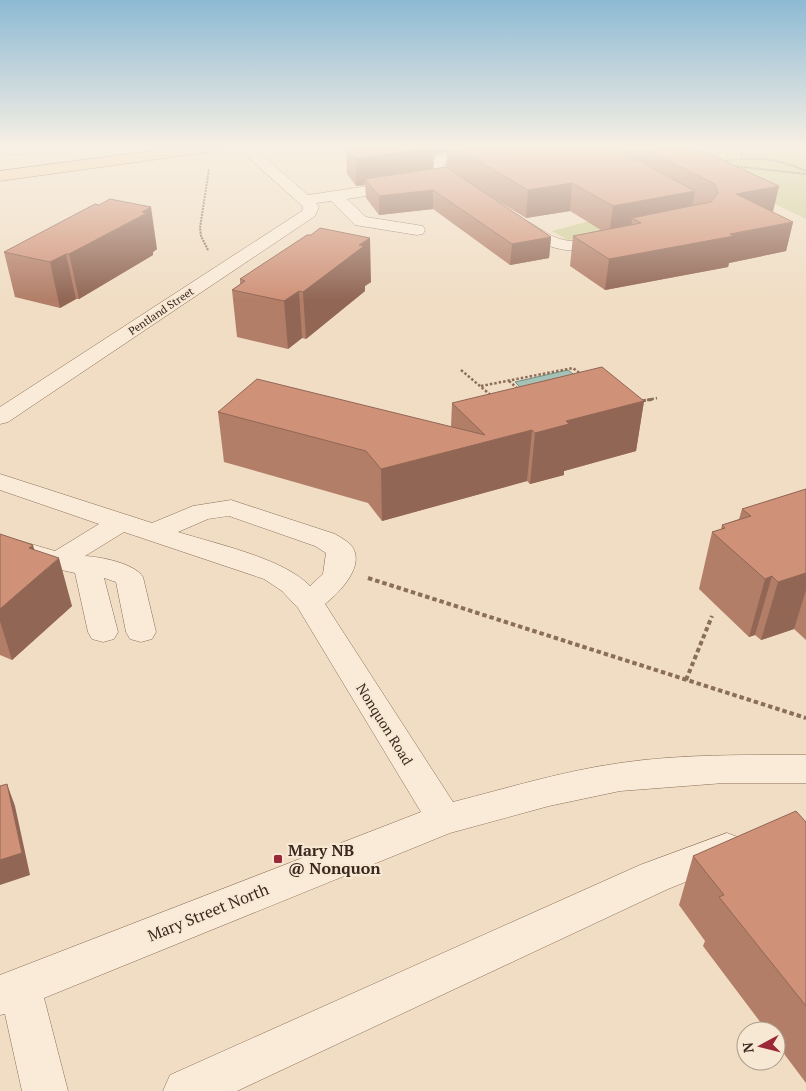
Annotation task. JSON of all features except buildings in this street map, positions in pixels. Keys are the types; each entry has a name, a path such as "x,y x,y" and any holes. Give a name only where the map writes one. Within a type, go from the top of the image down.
{"street":[{"path":"303,198 305,200 327,198"},
{"path":"337,198 361,221 417,230"},
{"name":"Pentland Street","path":"0,417 309,213 311,207 305,200"},
{"path":"508,217 541,238 560,246 585,247 623,240"},
{"name":"Nonquon Road","path":"0,482 274,573 292,584 309,602 444,819"},
{"path":"153,533 202,512 231,508 325,540 340,550 340,570 326,588 309,602"},
{"path":"58,561 122,522"},
{"path":"0,543 58,561 108,569 129,577 141,632"},
{"path":"87,565 103,632"},
{"path":"444,819 549,792 620,777 724,769 806,769"},
{"name":"Mary Street North","path":"10,991 444,819"},
{"path":"186,1091 654,877 717,852 764,838"},
{"path":"10,991 45,1091"}],"path":[{"path":"205,198 200,228 204,245 210,252"},
{"path":"480,386 573,368 587,379"},
{"path":"461,370 495,398"},
{"path":"508,380 522,393"},
{"path":"638,402 656,398"},
{"path":"340,570 806,718"},
{"path":"686,680 712,616"}],"green space":[{"path":"762,198 806,198 806,219"},
{"path":"593,220 612,232 568,240 552,231"}],"shaded area":[{"path":"568,370 583,382 528,395 515,382"}],"place":[{"name":"Mary NB @ Nonquon","path":"278,859"}]}
